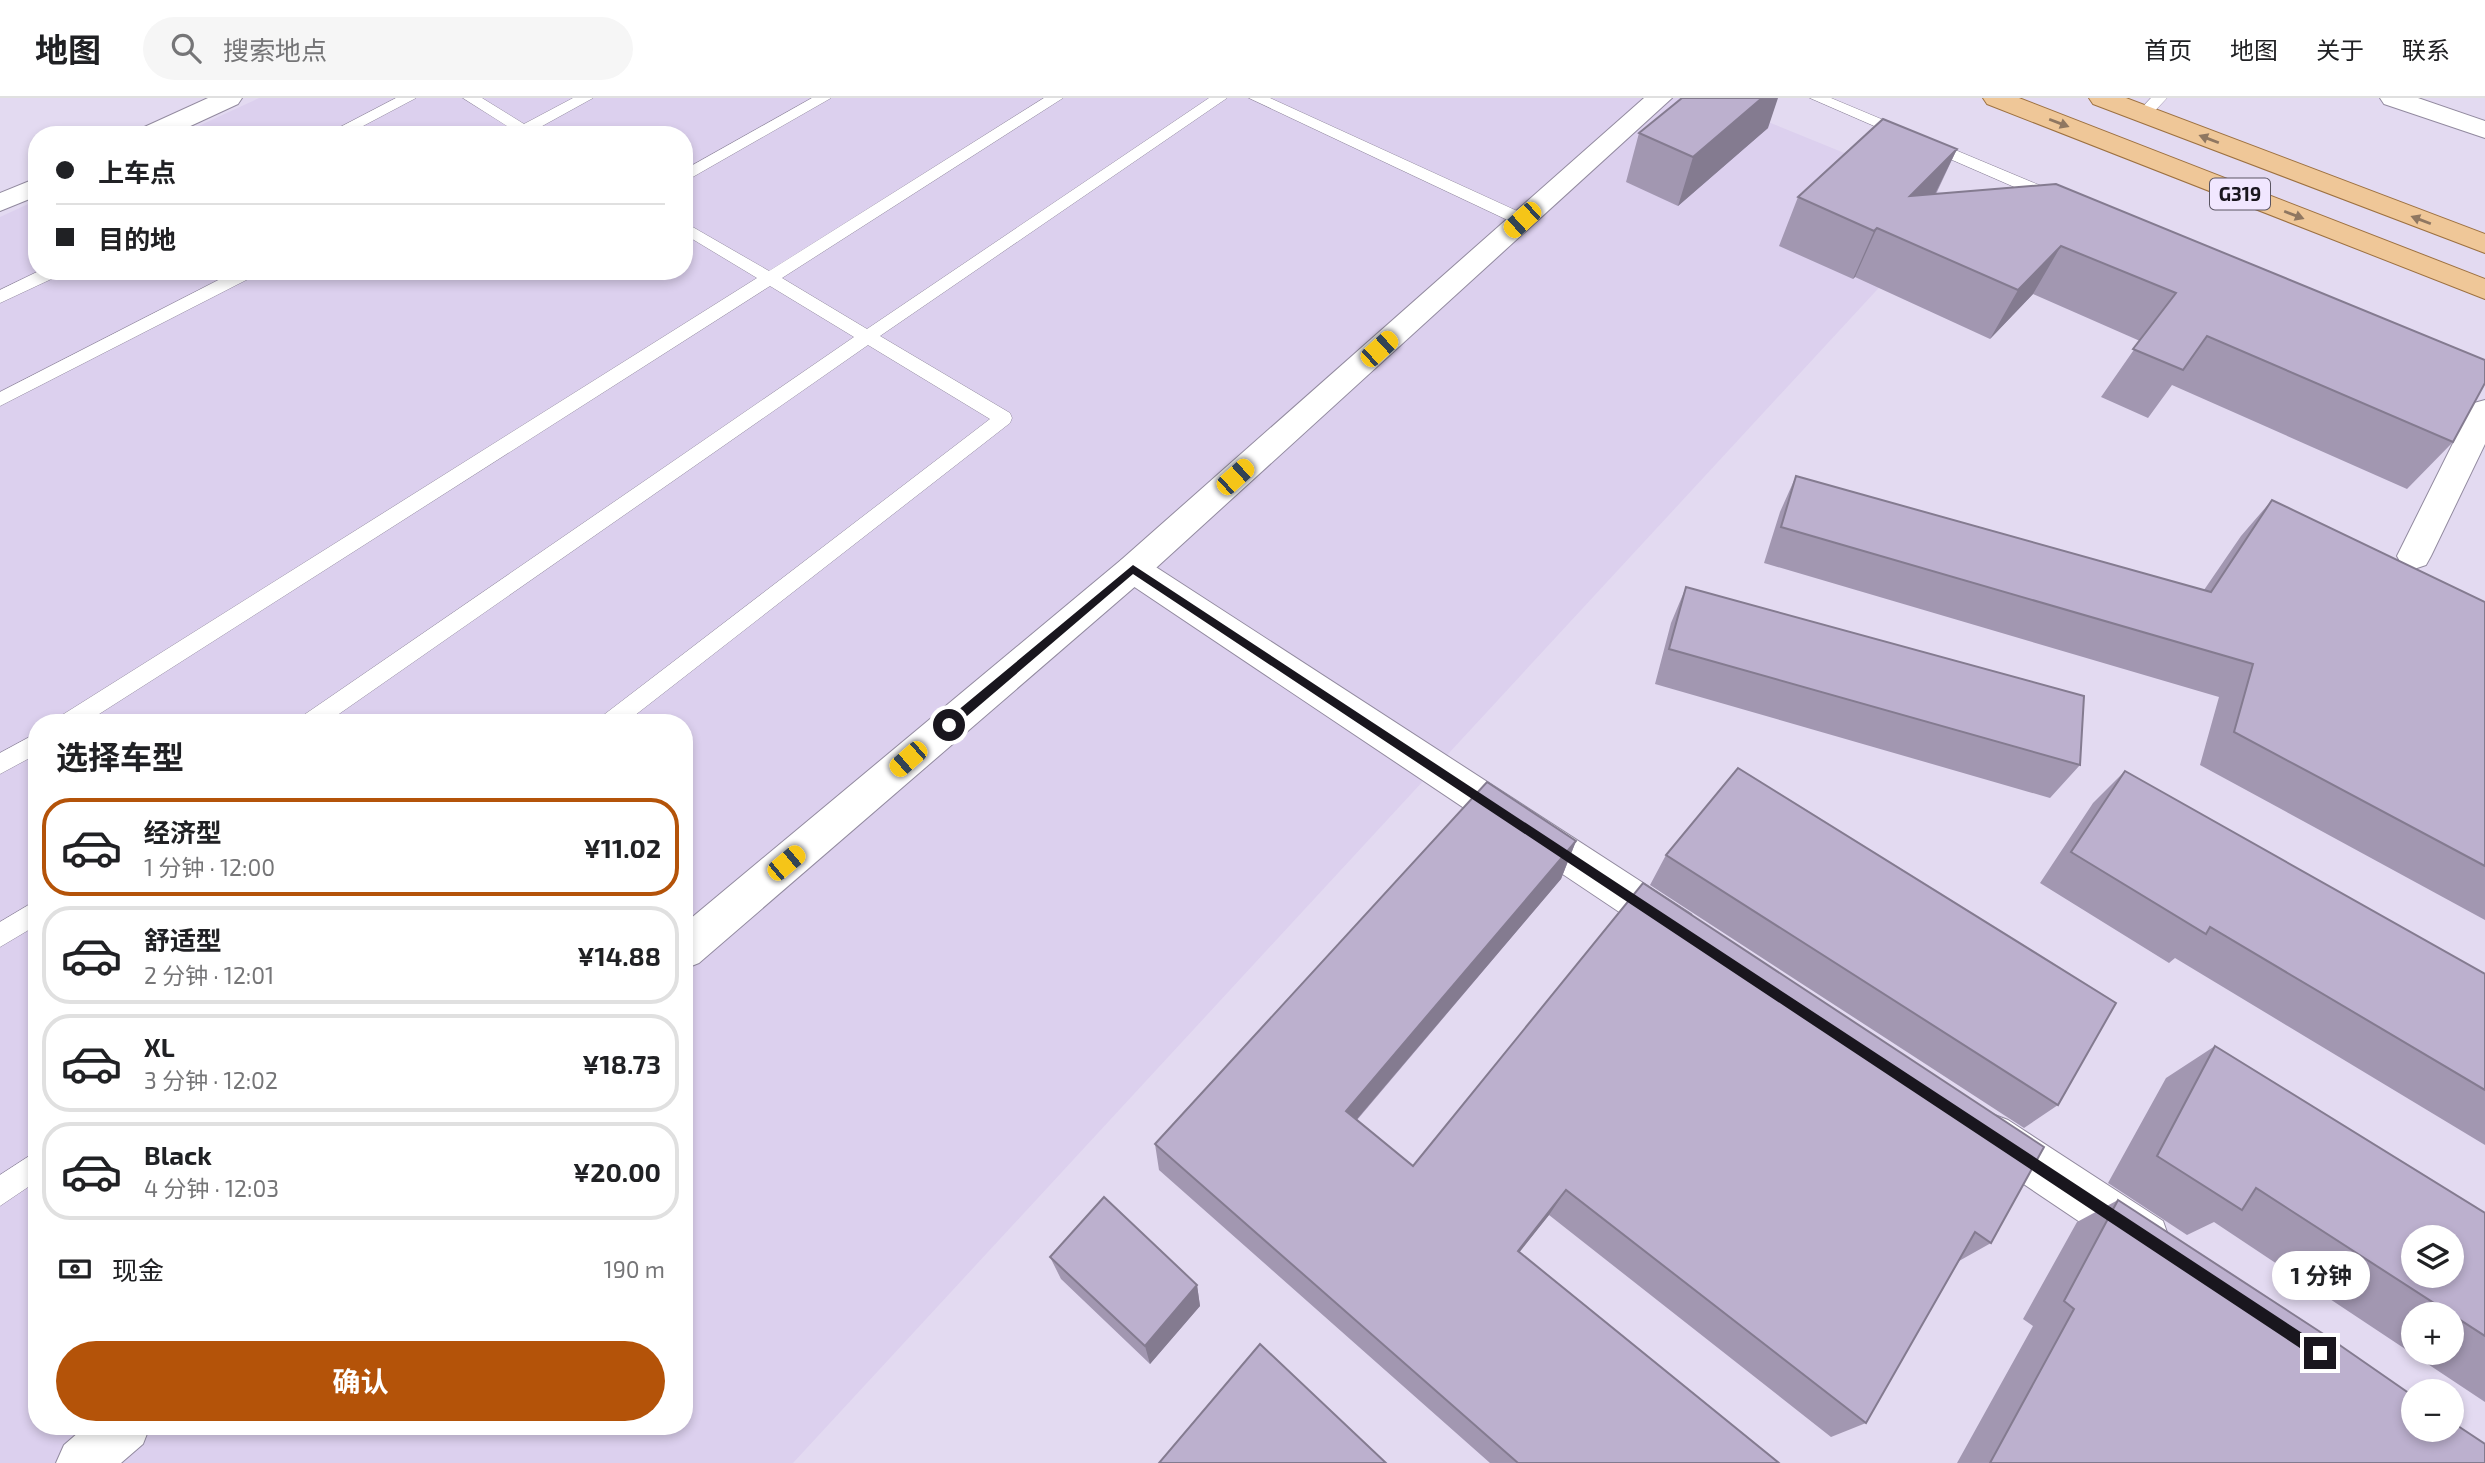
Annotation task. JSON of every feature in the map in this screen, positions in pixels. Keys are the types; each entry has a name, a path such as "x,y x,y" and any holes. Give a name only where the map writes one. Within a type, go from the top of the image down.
{"main road":[{"name":"G319","path":"1996,98 2485,290"},
{"name":"G319","path":"2102,98 2151,106 2485,244"}],"street":[{"path":"168,126 229,98"},
{"path":"693,942 1133,569 1659,98"},
{"path":"2393,98 2485,130"},
{"path":"0,203 28,190"},
{"path":"2414,556 2485,411"},
{"path":"1133,569 1703,945"},
{"path":"1959,1115 2180,1261"},
{"path":"82,1463 115,1435"}],"lane":[{"path":"351,126 408,98"},
{"path":"471,98 513,126"},
{"path":"535,126 585,98"},
{"path":"693,172 822,98"},
{"path":"81,714 1055,98"},
{"path":"322,714 867,337 1219,98"},
{"path":"1257,98 1522,220"},
{"path":"1818,98 2075,206"},
{"path":"621,714 1003,418 693,232"},
{"path":"0,297 35,280"},
{"path":"0,400 233,280"},
{"path":"0,765 28,748"},
{"path":"0,936 28,917"},
{"path":"0,1192 28,1171"}],"shaded area":[{"path":"259,98 1709,98 1960,200 793,1463 0,1463 0,217 28,204 28,280 693,280 693,126 198,126"}],"building":[{"path":"1682,98 1762,98 1693,157 1639,133"},
{"path":"1883,119 1957,149 1910,196 2056,184 2485,360 2485,383 2453,442 2207,336 2183,370 2133,349 2176,293 2061,246 2018,290 1877,228 1874,231 1798,197"},
{"path":"1796,476 2211,592 2272,500 2485,602 2485,866 2234,732 2253,664 1781,527"},
{"path":"1686,587 2084,696 2080,765 1669,649"},
{"path":"1738,768 2116,1003 2058,1105 1666,855"},
{"path":"2125,771 2485,974 2485,1090 2210,927 2206,934 2071,852"},
{"path":"1487,782 1576,841 1346,1111 1413,1166 1643,883 2044,1147 1991,1243 1975,1232 1866,1423 1566,1190 1518,1251 1779,1463 1518,1463 1155,1144"},
{"path":"2215,1046 2485,1213 2485,1336 2464,1322 2464,1302 2432,1302 2411,1288 2464,1288 2464,1225 2401,1225 2401,1282 2256,1188 2242,1210 2157,1156"},
{"path":"1104,1197 1197,1285 1145,1346 1050,1257"},
{"path":"2118,1200 2401,1388 2401,1442 2464,1442 2464,1430 2485,1444 2485,1463 1990,1463 2074,1309 2064,1301"},
{"path":"1260,1344 1386,1463 1159,1463"}],"route":[{"path":"949,725 1133,569 2320,1353"}]}
